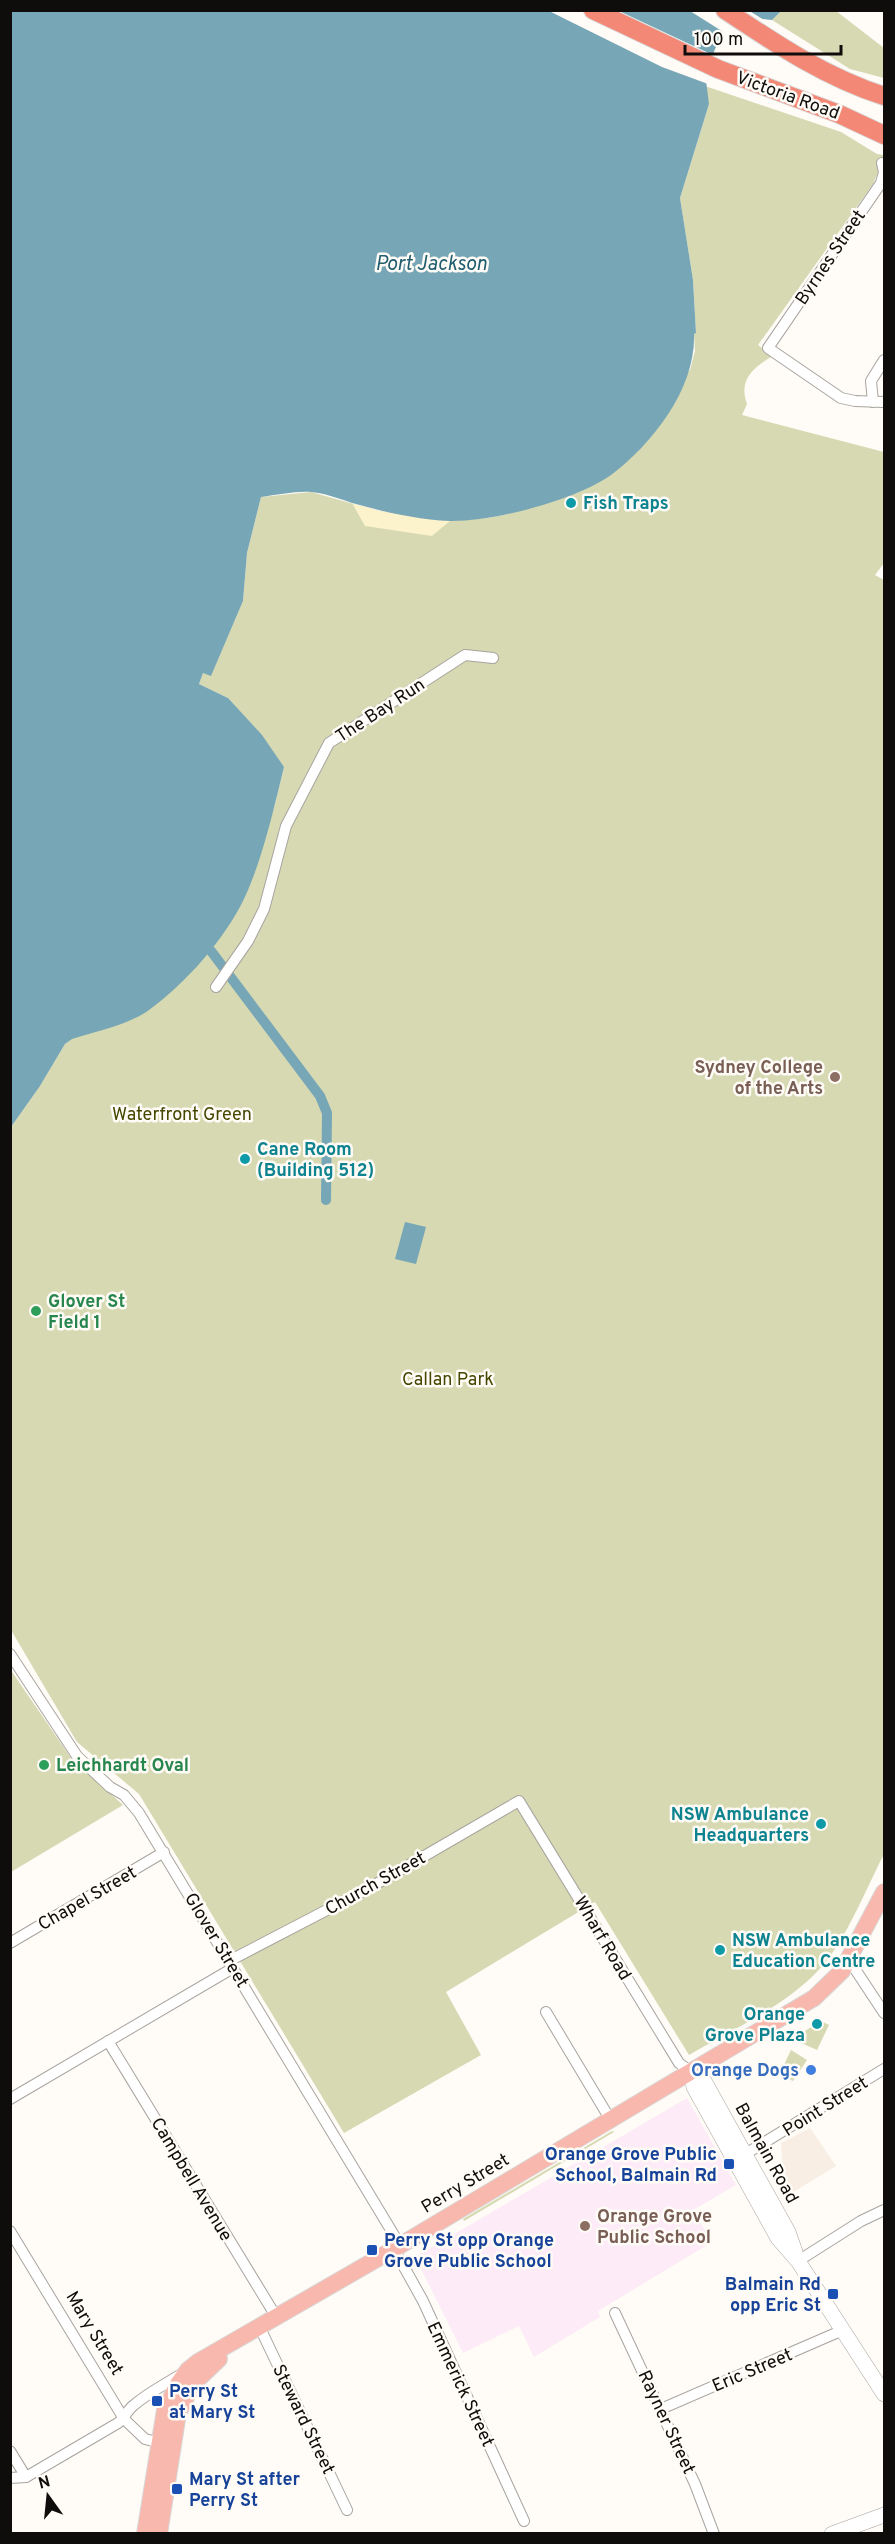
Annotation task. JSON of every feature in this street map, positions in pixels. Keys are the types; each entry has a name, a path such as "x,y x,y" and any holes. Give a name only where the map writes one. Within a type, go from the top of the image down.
{"highway":[{"name":"Victoria Road","path":"593,10 718,69 833,112 885,135"},
{"name":"Victoria Road","path":"725,10 794,55 843,81 885,96"},
{"path":"843,81 850,91 885,106"},
{"path":"833,112 850,112 885,127"}],"main road":[{"path":"691,2072 814,1998 833,1982 849,1960 885,1892"},
{"name":"Perry Street","path":"166,2444 169,2400 188,2370 223,2346 260,2328 691,2072"},
{"name":"Balmain Road","path":"691,2072 694,2087 740,2158 778,2238 798,2261 885,2394"},
{"name":"Perry Street","path":"166,2444 173,2436 178,2414 193,2384 213,2363 260,2328"},
{"path":"166,2444 166,2502 169,2534"},
{"path":"145,2534 166,2444"},
{"path":"159,2534 166,2502"},
{"path":"832,2534 885,2516"}],"street":[{"name":"Byrnes Street","path":"873,402 841,398 768,348 881,183 884,172 882,163"},
{"path":"885,360 871,381 873,402 885,402"},
{"name":"The Bay Run","path":"216,987 248,941 264,909 286,826 329,743 465,655 493,658"},
{"name":"Glover Street","path":"10,1654 77,1756 110,1787 131,1802 164,1852 397,2247"},
{"name":"Church Street","path":"10,2099 231,1965 519,1801"},
{"name":"Wharf Road","path":"519,1801 679,2063 691,2072"},
{"name":"Chapel Street","path":"10,1943 164,1852"},
{"path":"849,1960 885,2013"},
{"path":"546,2012 610,2120"},
{"name":"Campbell Avenue","path":"108,2041 277,2318"},
{"name":"Point Street","path":"740,2158 885,2069"},
{"path":"798,2261 885,2210"},
{"name":"Mary Street","path":"10,2231 124,2419 145,2439 166,2444"},
{"name":"Emmerick Street","path":"397,2247 524,2521"},
{"name":"Rayner Street","path":"615,2313 695,2484 714,2534"},
{"name":"Steward Street","path":"260,2328 347,2510"},
{"name":"Eric Street","path":"661,2409 843,2330"},
{"name":"Perry Street","path":"10,2478 26,2477 124,2419 130,2407 149,2392 188,2370"},
{"path":"10,2451 26,2477"}],"shaded area":[{"name":"Orange Grove Public School","path":"687,2098 736,2185 693,2210 712,2242 598,2311 600,2317 534,2357 519,2326 463,2353 415,2257"},
{"path":"810,2128 836,2166 785,2197 781,2143"}],"green space":[{"path":"781,11 836,11 884,48 884,78 850,69 772,20"},
{"name":"Callan Park","path":"705,86 841,132 877,154 883,155 884,158 873,184 758,345 773,356 749,375 744,388 747,404 742,415 884,452 884,563 875,575 884,580 884,1854 843,1936 814,1975 799,1989 763,2013 689,2055 595,1902 446,1992 481,2055 344,2133 139,1794 77,1742 11,1630 11,1127 40,1086 65,1044 244,899 275,804 284,767 228,698 199,684 203,673 211,675 243,601 247,553 261,497 311,492 379,511 450,521 508,514 690,370 695,351 694,334 696,333 693,280 680,198 709,104"},
{"name":"Leichhardt Oval","path":"10,1669 71,1758 123,1805 11,1872"},
{"path":"821,2021 829,2025 817,2050 799,2042 800,2034"},
{"path":"791,2050 807,2060 793,2081 779,2075"},
{"path":"612,2131 614,2132 464,2221 463,2219"}],"sand":[{"path":"352,503 379,511 450,521 432,536 365,526"}],"water":[{"name":"Port Jackson","path":"11,11 781,11 772,20 729,16 705,73 709,104 680,198 693,280 696,333 694,334 693,354 680,394 669,413 656,431 627,462 596,484 556,501 488,518 468,520 450,521 402,515 311,492 261,497 247,553 243,601 211,676 203,673 199,684 228,698 262,735 284,767 267,834 250,884 226,930 190,974 163,999 141,1015 112,1027 72,1039 65,1044 40,1086 11,1127"},
{"path":"405,1222 426,1227 416,1264 395,1259"}],"pier":[{"path":"748,10 769,23 731,19 725,33 690,11"},
{"path":"549,11 619,11 715,56 708,73 708,84 662,67"}],"waterway":[{"path":"211,951 320,1096 327,1113 326,1200"}],"place":[{"name":"Fish Traps","path":"571,503"},
{"name":"Sydney College of the Arts","path":"835,1077"},
{"name":"Cane Room (Building 512)","path":"245,1159"},
{"name":"Glover St Field 1","path":"36,1311"},
{"name":"Leichhardt Oval","path":"44,1765"},
{"name":"NSW Ambulance Headquarters","path":"821,1824"},
{"name":"NSW Ambulance Education Centre","path":"720,1950"},
{"name":"Orange Grove Plaza","path":"817,2024"},
{"name":"Orange Dogs","path":"811,2070"},
{"name":"Orange Grove Public School, Balmain Rd","path":"729,2164"},
{"name":"Orange Grove Public School","path":"585,2226"},
{"name":"Perry St opp Orange Grove Public School","path":"372,2250"},
{"name":"Balmain Rd opp Eric St","path":"833,2294"},
{"name":"Perry St at Mary St","path":"157,2401"},
{"name":"Mary St after Perry St","path":"177,2489"}],"park label":[{"name":"Waterfront Green","path":"182,1114"}]}
